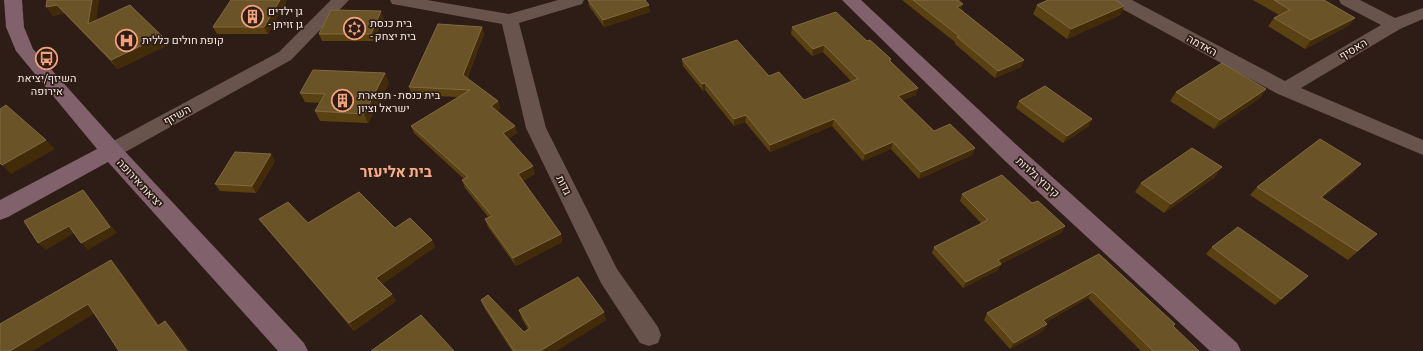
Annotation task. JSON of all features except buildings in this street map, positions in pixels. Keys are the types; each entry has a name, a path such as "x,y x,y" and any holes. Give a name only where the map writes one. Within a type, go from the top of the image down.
{"street":[{"name":"יציאת אירופה","path":"12,0 15,27 25,51 111,151 295,351"},
{"name":"השיזף","path":"0,211 285,56 341,0"},
{"path":"398,0 510,20 576,0"},
{"name":"קיבוץ גלויות","path":"851,0 1012,154 1228,351"},
{"name":"האדמה","path":"1119,0 1285,89 1423,148"},
{"path":"1347,0 1394,24"},
{"name":"האסיף","path":"1285,89 1394,24 1423,12"},
{"name":"גדות","path":"510,20 536,128 609,276 649,335"}],"place":[{"name":"גן ילדים - גן זויתן","path":"253,17"},
{"name":"בית כנסת - בית יצחק","path":"354,29"},
{"name":"קופת חולים כללית","path":"127,40"},
{"name":"השיזף/יציאת אירופה","path":"47,58"},
{"name":"בית כנסת - תפארת ישראל וציון","path":"342,101"}],"district":[{"name":"בית אליעזר","path":"396,171"}]}
